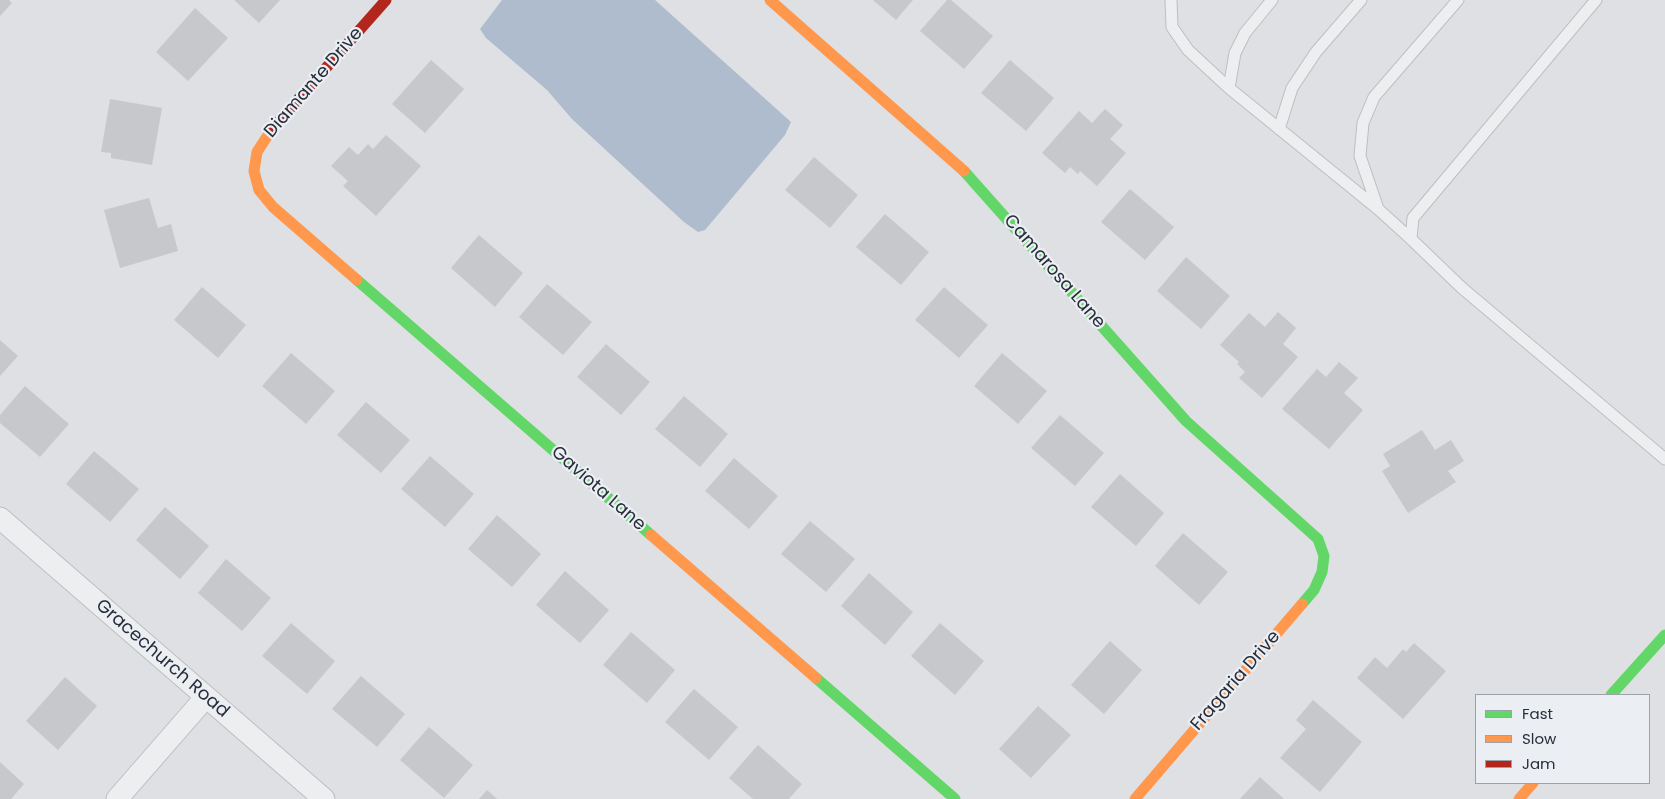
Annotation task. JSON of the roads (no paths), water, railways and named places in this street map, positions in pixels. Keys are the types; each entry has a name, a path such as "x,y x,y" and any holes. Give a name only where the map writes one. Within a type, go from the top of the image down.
{"street":[{"name":"Diamante Drive","path":"254,171 257,152 267,136 386,0"},
{"name":"Camarosa Lane","path":"770,0 968,175 1186,421 1305,526 1318,539 1324,556"},
{"name":"Gaviota Lane","path":"254,171 259,190 273,207 955,799"},
{"name":"Gracechurch Road","path":"0,518 324,799"},
{"name":"Fragaria Drive","path":"1134,799 1314,590 1322,572 1324,556"},
{"path":"1612,694 1665,635"},
{"path":"117,799 206,697"},
{"path":"1519,799 1533,784"}],"lane":[{"path":"1171,0 1172,27 1188,50 1228,88 1378,209 1462,288 1665,459"},
{"path":"1228,88 1238,46 1244,33 1272,0"},
{"path":"1279,129 1292,88 1316,52 1361,0"},
{"path":"1378,209 1360,156 1364,123 1374,97 1458,0"},
{"path":"1411,239 1413,218 1596,0"}],"water":[{"path":"502,0 655,0 791,122 785,135 705,230 698,232 684,222 572,119 547,90 486,38 480,29"}]}
